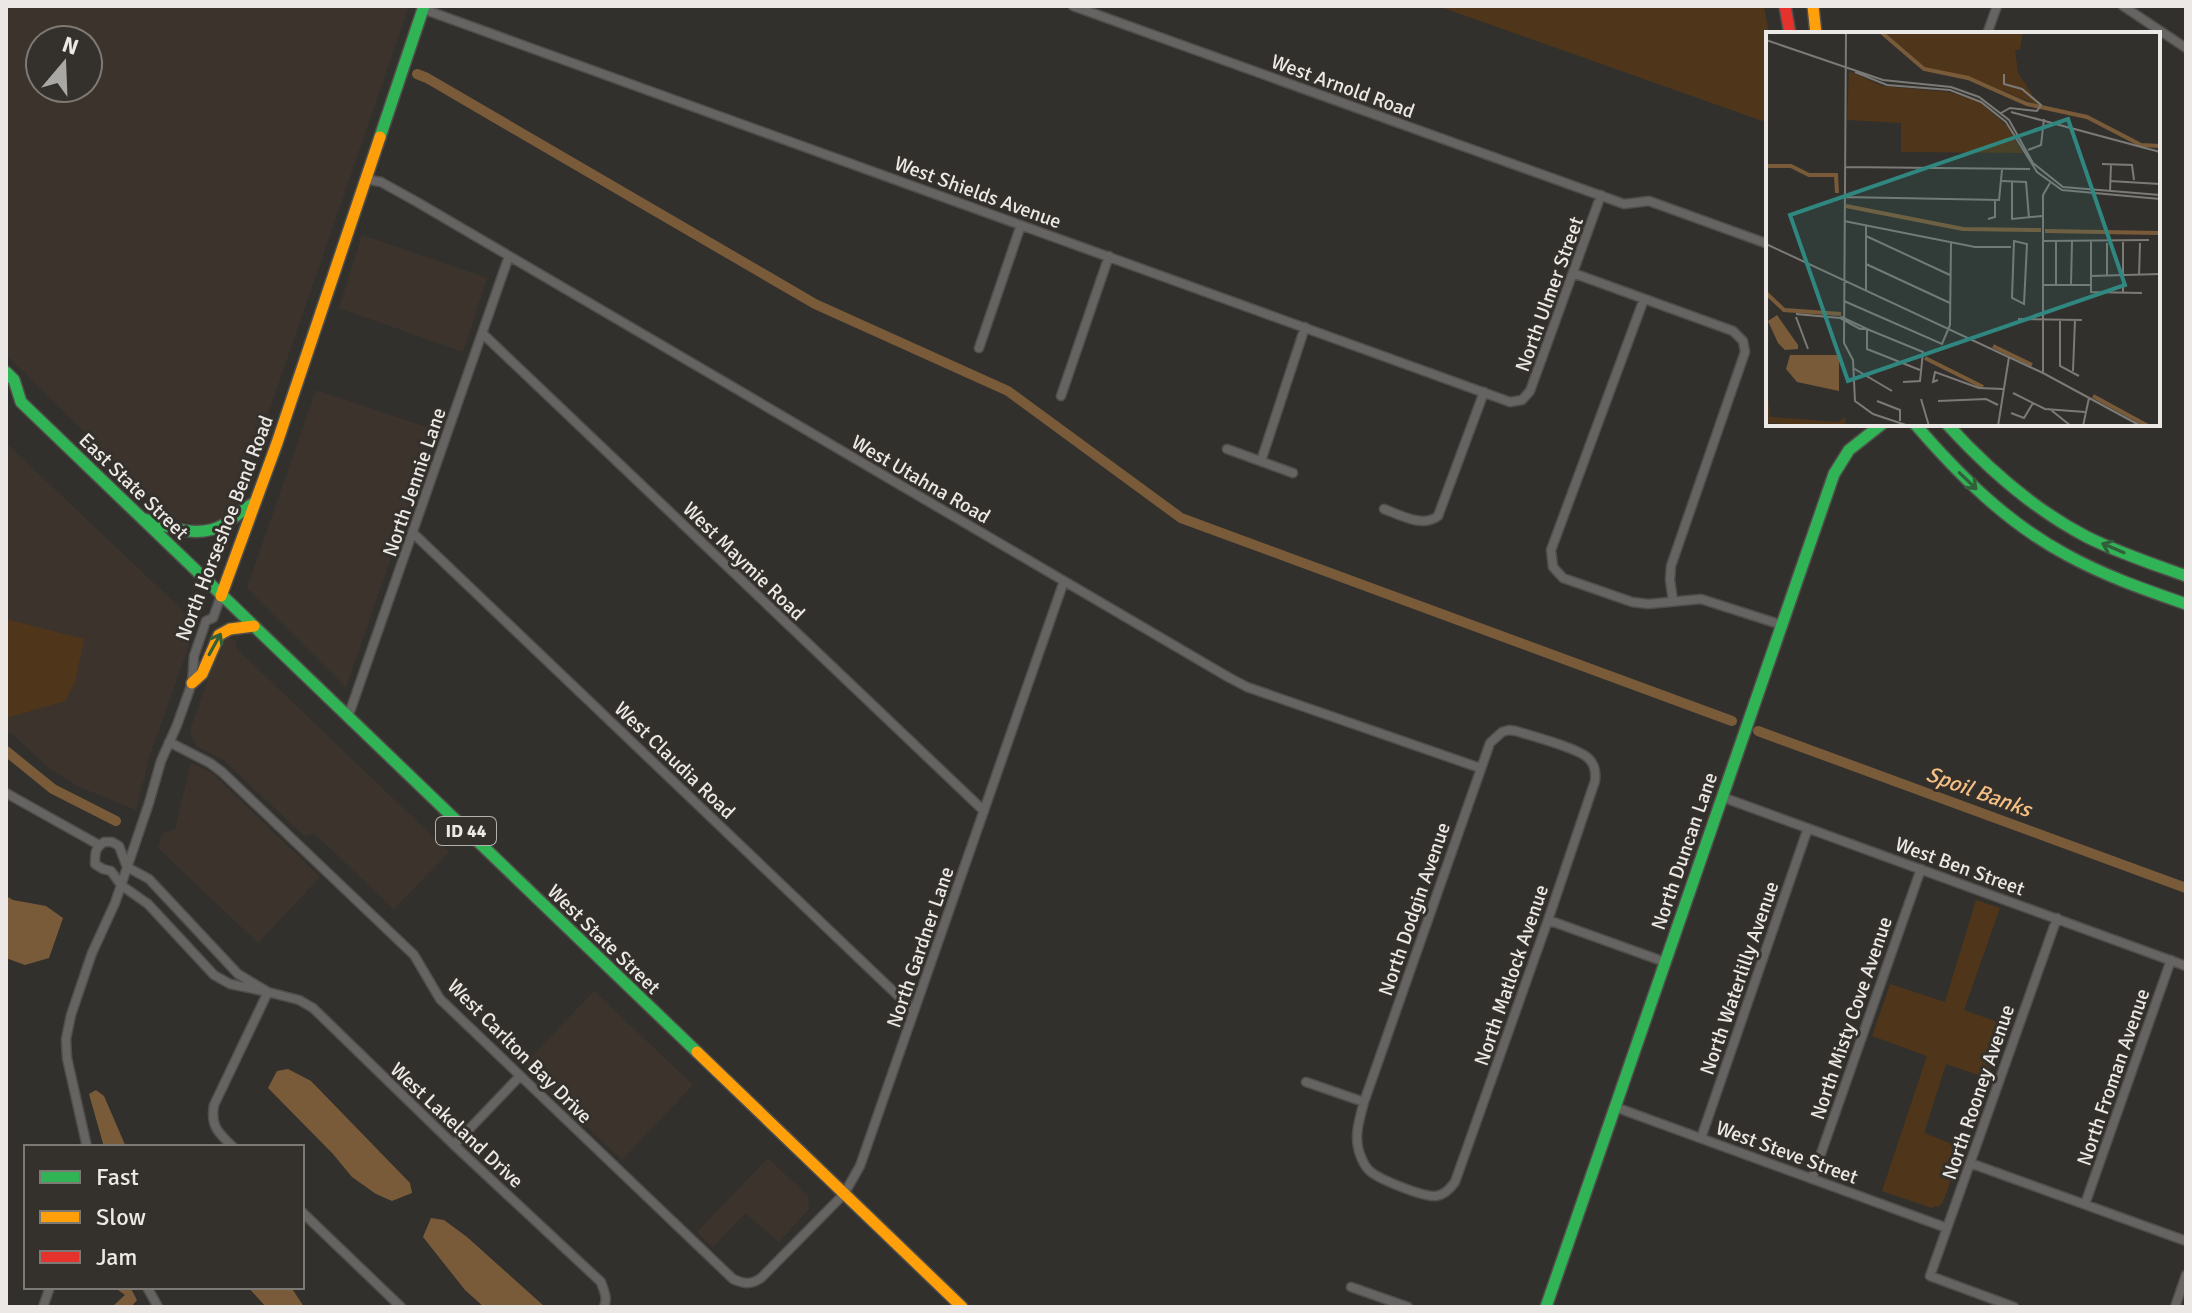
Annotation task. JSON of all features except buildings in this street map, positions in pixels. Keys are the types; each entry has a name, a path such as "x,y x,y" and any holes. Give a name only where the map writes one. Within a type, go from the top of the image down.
{"street":[{"name":"West Arnold Road","path":"1073,6 1624,204 1649,201 1766,243"},
{"path":"1785,6 1790,32"},
{"path":"1813,6 1816,32"},
{"path":"1988,32 1997,6"},
{"path":"2123,6 2186,48"},
{"name":"North Horseshoe Bend Road","path":"87,1145 67,1058 66,1039 71,1015 92,953 121,885 161,761 192,683 194,656 206,621 213,618 277,443 424,7"},
{"name":"West Shields Avenue","path":"424,7 1510,402 1522,400"},
{"name":"West Utahna Road","path":"365,179 381,182 1247,687 1480,768"},
{"name":"North Ulmer Street","path":"1522,400 1530,391 1601,195"},
{"path":"979,348 1021,225"},
{"name":"North Jennie Lane","path":"348,717 509,256"},
{"path":"1061,396 1109,256"},
{"path":"1573,273 1733,331 1743,341 1745,352 1671,566 1673,601"},
{"path":"1644,299 1551,550 1553,567 1563,578 1619,598 1648,604 1701,599 1782,625"},
{"path":"1261,461 1305,327"},
{"name":"West Maymie Road","path":"482,333 984,811"},
{"name":"East State Street","path":"6,372 14,380 15,393 221,596"},
{"path":"1384,509 1421,522 1433,521 1441,512 1484,392"},
{"path":"6,399 15,393"},
{"name":"North Duncan Lane","path":"1546,1307 1834,474 1849,450 1879,426"},
{"path":"1917,426 1973,486 2046,544 2115,578 2186,604"},
{"path":"1949,426 1990,468 2056,518 2119,552 2186,576"},
{"path":"1227,449 1293,473"},
{"path":"140,518 197,533 222,526 254,503"},
{"name":"West Claudia Road","path":"413,533 914,1011"},
{"name":"North Gardner Lane","path":"746,1284 755,1283 761,1278 844,1194 860,1166 1064,581"},
{"name":"West State Street","path":"221,596 962,1307"},
{"path":"192,683 202,674 219,635 230,629 254,626"},
{"name":"North Dodgin Avenue","path":"1446,1192 1429,1196 1371,1172 1361,1159 1356,1142 1364,1102 1490,743 1502,732 1516,731 1585,754 1594,765"},
{"name":"West Carlton Bay Drive","path":"169,742 222,772 414,955 440,999 733,1279 746,1284"},
{"name":"North Matlock Avenue","path":"1446,1192 1455,1182 1548,920 1595,781 1594,765"},
{"path":"6,793 99,845"},
{"name":"West Ben Street","path":"1722,797 2186,966"},
{"name":"North Waterlilly Avenue","path":"1701,1138 1808,828"},
{"name":"West Lakeland Drive","path":"268,992 238,974 149,879 127,867 119,846 112,842 99,845 94,852 95,864 111,871 121,885 148,904 214,975 230,984 299,1000 313,1008 601,1282 605,1304"},
{"name":"North Misty Cove Avenue","path":"1812,1179 1921,869"},
{"name":"North Rooney Avenue","path":"2014,1307 1930,1276 2057,918"},
{"path":"1548,920 1665,962"},
{"name":"North Froman Avenue","path":"2085,1204 2171,960"},
{"path":"231,1145 216,1130 211,1118 214,1105 268,992"},
{"path":"454,1145 520,1076"},
{"path":"1306,1082 1364,1102"},
{"name":"West Steve Street","path":"1615,1107 1947,1228"},
{"path":"1970,1163 2186,1241"},
{"path":"304,1214 401,1307"},
{"path":"2175,1307 2186,1275"},
{"path":"1351,1287 1408,1307"},
{"path":"148,1289 158,1307"}],"shaded area":[{"path":"6,6 409,6 236,507 220,522 196,526 173,518 6,355"},
{"path":"1438,6 1764,6 1769,32 1766,32 1766,122"},
{"path":"362,235 487,278 463,352 339,308"},
{"path":"316,390 435,430 346,687 248,589"},
{"path":"6,443 197,624 150,754 136,810 77,786 49,768 11,733 6,733"},
{"path":"6,619 84,639 75,682 65,701 6,718"},
{"path":"229,637 236,641 236,648 449,852 394,909 314,833 304,836 225,761 196,746 190,731 221,643"},
{"path":"191,763 212,773 320,877 258,943 158,848 163,833 175,829"},
{"path":"6,896 46,906 63,918 49,958 25,965 6,958"},
{"path":"1976,900 2000,908 1964,1010 2006,1025 1987,1078 1946,1064 1924,1133 1962,1148 1943,1202 1932,1208 1882,1191 1927,1056 1872,1036 1890,984 1945,1002"},
{"path":"594,991 693,1085 622,1160 523,1066"},
{"path":"288,1069 311,1081 410,1183 412,1193 392,1201 352,1177 268,1088 277,1071"},
{"path":"96,1090 104,1096 125,1145 103,1145 89,1094"},
{"path":"768,1158 808,1196 809,1209 779,1242 745,1213 713,1247 697,1232"},
{"path":"431,1218 444,1220 467,1237 545,1307 484,1307 465,1290 423,1237"},
{"path":"117,1289 131,1289 137,1300 131,1307 112,1307 125,1295"},
{"path":"250,1289 292,1289 304,1307 266,1307"}],"waterway":[{"path":"417,74 815,304 1008,391 1181,518 1732,721"},
{"name":"Spoil Banks","path":"1758,731 2186,888"},
{"path":"6,751 53,789 116,821"}],"traffic: fast":[{"path":"380,137 424,6"},
{"path":"6,372 14,380 21,402 697,1052"},
{"path":"1546,1307 1834,474 1849,450 1879,426"},
{"path":"1917,426 1985,497 2045,542 2081,563 2186,604"},
{"path":"1949,426 1995,472 2048,514 2099,543 2186,576"},
{"path":"144,519 184,530 204,531 223,525 254,503"}],"traffic: slow":[{"path":"1813,6 1816,32"},
{"path":"221,596 277,443 380,137"},
{"path":"192,683 202,674 219,635 230,629 254,626"},
{"path":"697,1052 962,1307"}],"traffic: jam":[{"path":"1785,6 1790,32"}]}
